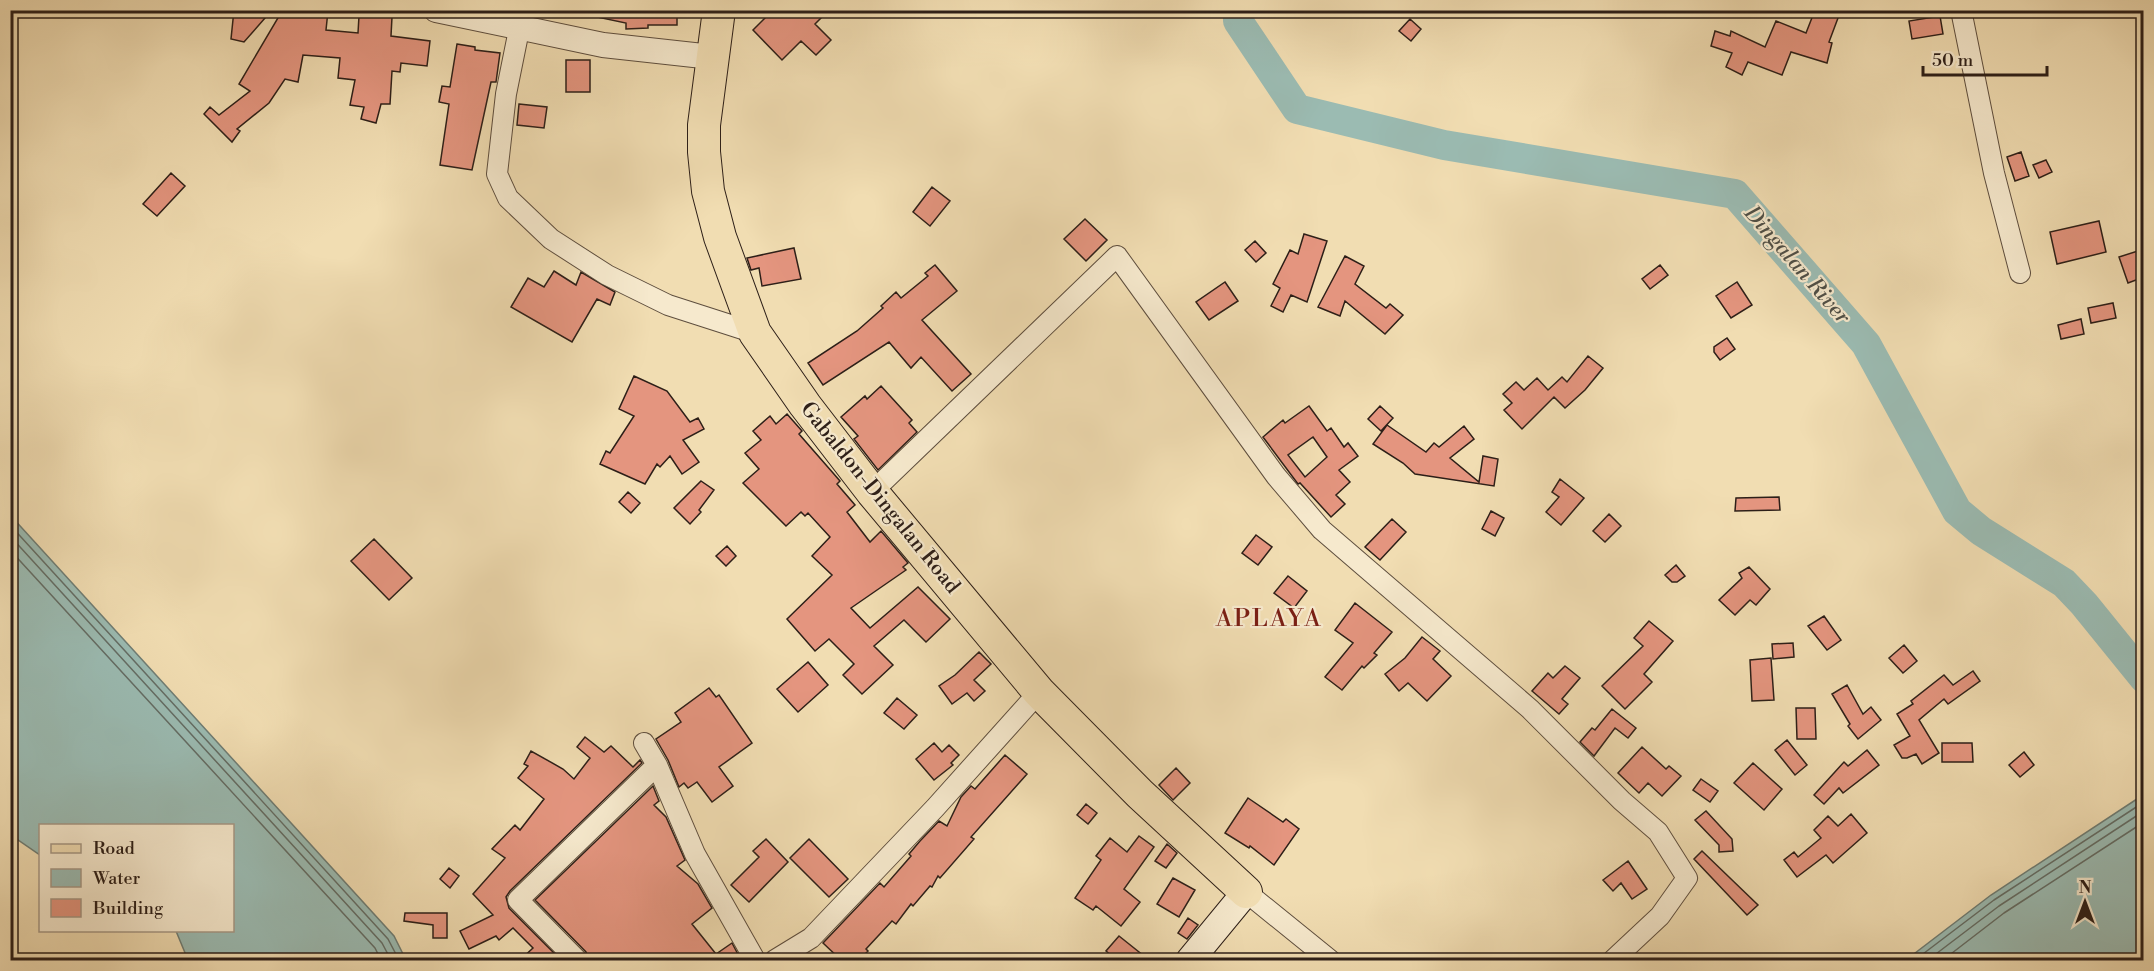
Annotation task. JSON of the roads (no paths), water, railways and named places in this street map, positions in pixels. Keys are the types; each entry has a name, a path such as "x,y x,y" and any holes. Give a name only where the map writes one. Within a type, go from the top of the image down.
{"main road":[{"name":"Gabaldon-Dingalan Road","path":"719,10 704,125 708,191 720,237 754,333 805,405 872,492 1040,692 1140,794 1246,892"},
{"path":"1190,960 1246,892"}],"street":[{"path":"436,10 521,19 603,45 712,57"},
{"path":"1961,10 1994,173 2020,273"},
{"path":"521,19 506,94 497,174 508,198 551,238 607,274 668,305 754,333"},
{"path":"872,492 1117,256 1276,476 1322,530 1530,709 1622,801 1658,832 1688,878 1660,916 1613,960"},
{"path":"775,960 811,938 935,808 1040,692"},
{"path":"644,743 657,765 695,854 755,960"},
{"path":"577,960 518,900 657,765"},
{"path":"1246,892 1330,960"}],"water":[{"path":"11,516 394,936 406,960 188,960 176,932 234,932 234,824 39,824 39,854 11,835"},
{"path":"2143,795 2143,960 1906,960 1991,895"}],"waterway":[{"name":"Dingalan River","path":"1238,10 1238,21 1297,109 1444,145 1735,194 1866,344 1957,511 1981,531 2064,583 2144,678"}],"district":[{"name":"APLAYA","path":"1269,619"}]}
